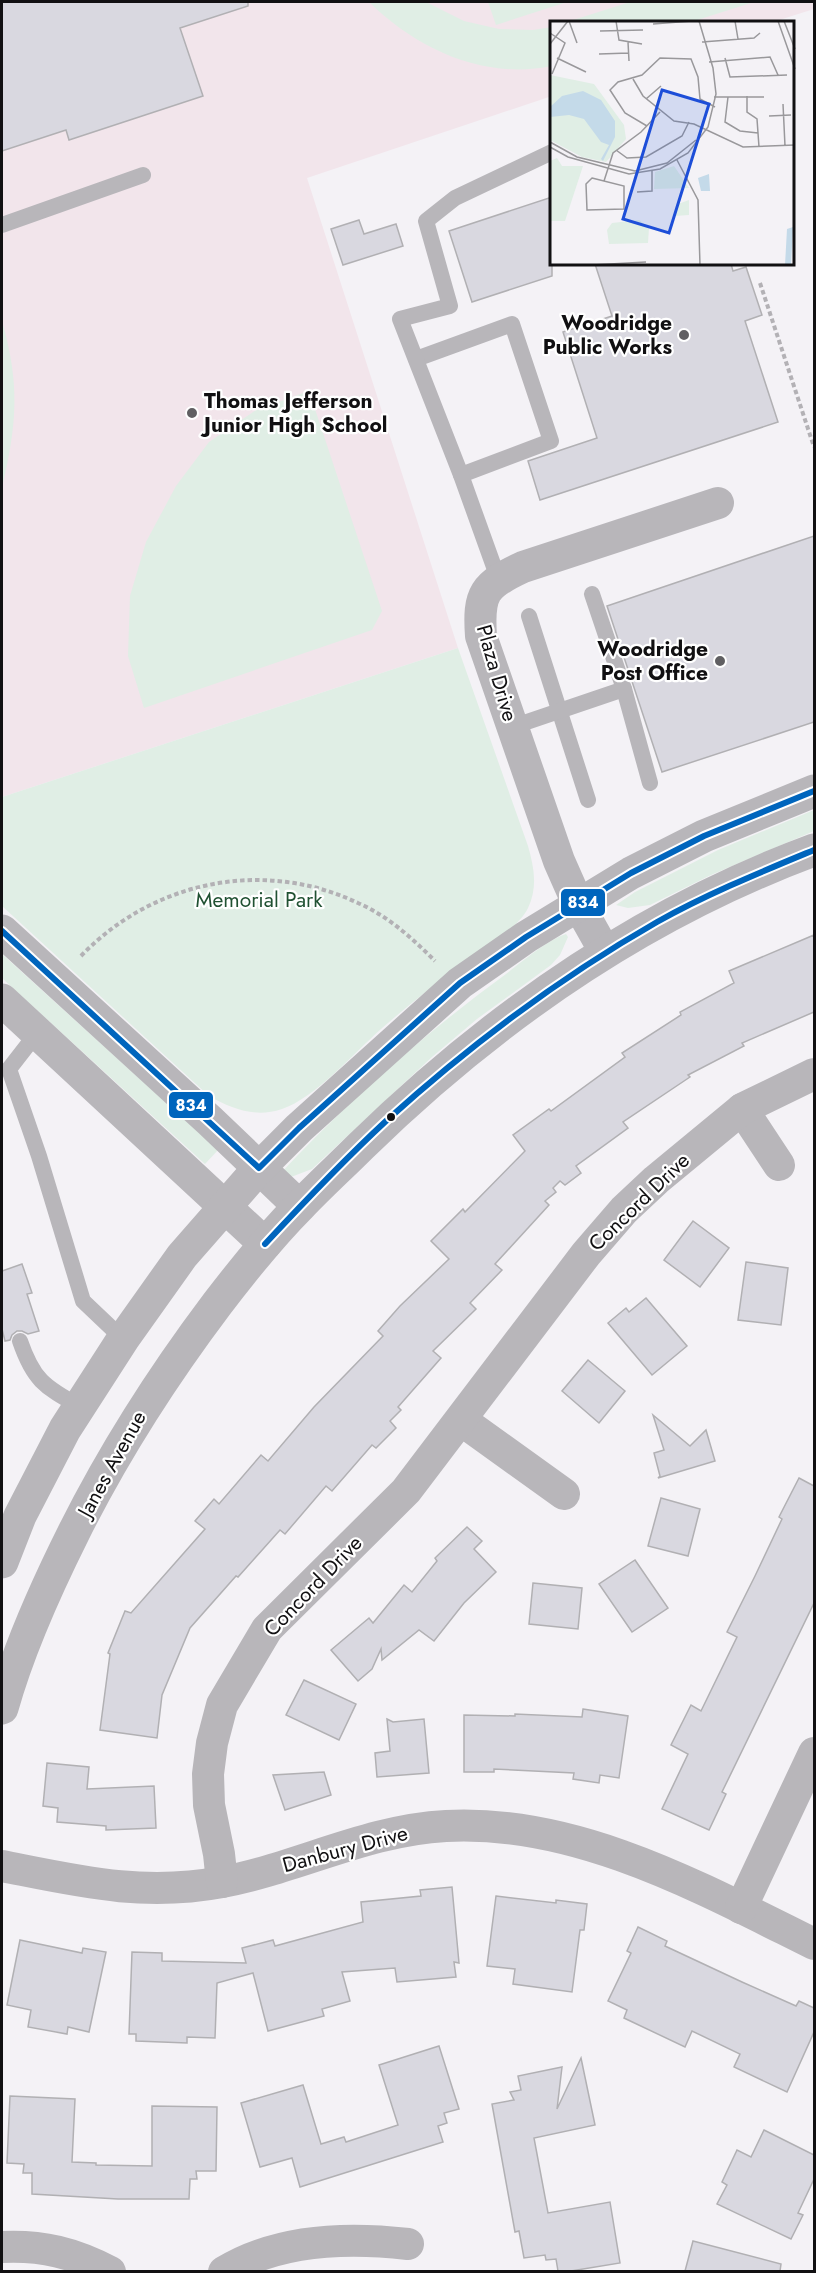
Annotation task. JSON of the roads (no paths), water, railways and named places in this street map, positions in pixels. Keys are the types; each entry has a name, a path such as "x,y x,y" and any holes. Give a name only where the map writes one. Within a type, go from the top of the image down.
{"street":[{"path":"498,578 523,567 718,503"},
{"name":"Plaza Drive","path":"498,578 485,593 479,613 481,636 558,861 578,904 605,952"},
{"path":"2,1562 20,1516 65,1428 123,1339 182,1256 259,1168 299,1128 460,983 526,937 632,873 704,836 814,791"},
{"name":"Janes Avenue","path":"2,1708 7,1688 39,1606 93,1493 149,1398 176,1358 265,1244 299,1206 378,1129 452,1063 530,1002 605,952 709,896 814,850"},
{"path":"2,931 299,1206"},
{"path":"2,1000 265,1244"},
{"name":"Concord Drive","path":"222,1882 219,1854 208,1805 208,1774 212,1743 222,1705 267,1629 406,1491 586,1254 624,1210 656,1180 742,1109 814,1074"},
{"path":"742,1109 779,1165"},
{"path":"461,1420 564,1494"},
{"path":"741,1908 814,1753"},
{"name":"Danbury Drive","path":"2,1866 84,1883 136,1889 181,1888 222,1882 268,1871 346,1844 394,1832 446,1826 475,1826 531,1832 609,1852 680,1880 814,1944"},
{"path":"224,2271 273,2251 320,2242 368,2240 408,2244"},
{"path":"2,2247 27,2246 73,2254 110,2271"}],"lane":[{"path":"498,578 400,319 450,306 426,221 455,198 550,153"},
{"path":"2,225 143,175"},
{"path":"416,359 512,324 551,441 461,476"},
{"path":"592,594 624,689 650,783"},
{"path":"529,616 588,800"},
{"path":"512,727 624,689"},
{"path":"37,1033 9,1069 39,1156 83,1301 123,1339"},
{"path":"20,1341 28,1366 39,1380 55,1393 79,1406"}],"place":[{"name":"Woodridge Public Works","path":"684,335"},
{"name":"Thomas Jefferson Junior High School","path":"192,413"},
{"name":"Woodridge Post Office","path":"720,661"}],"park label":[{"name":"Memorial Park","path":"259,900"}]}
